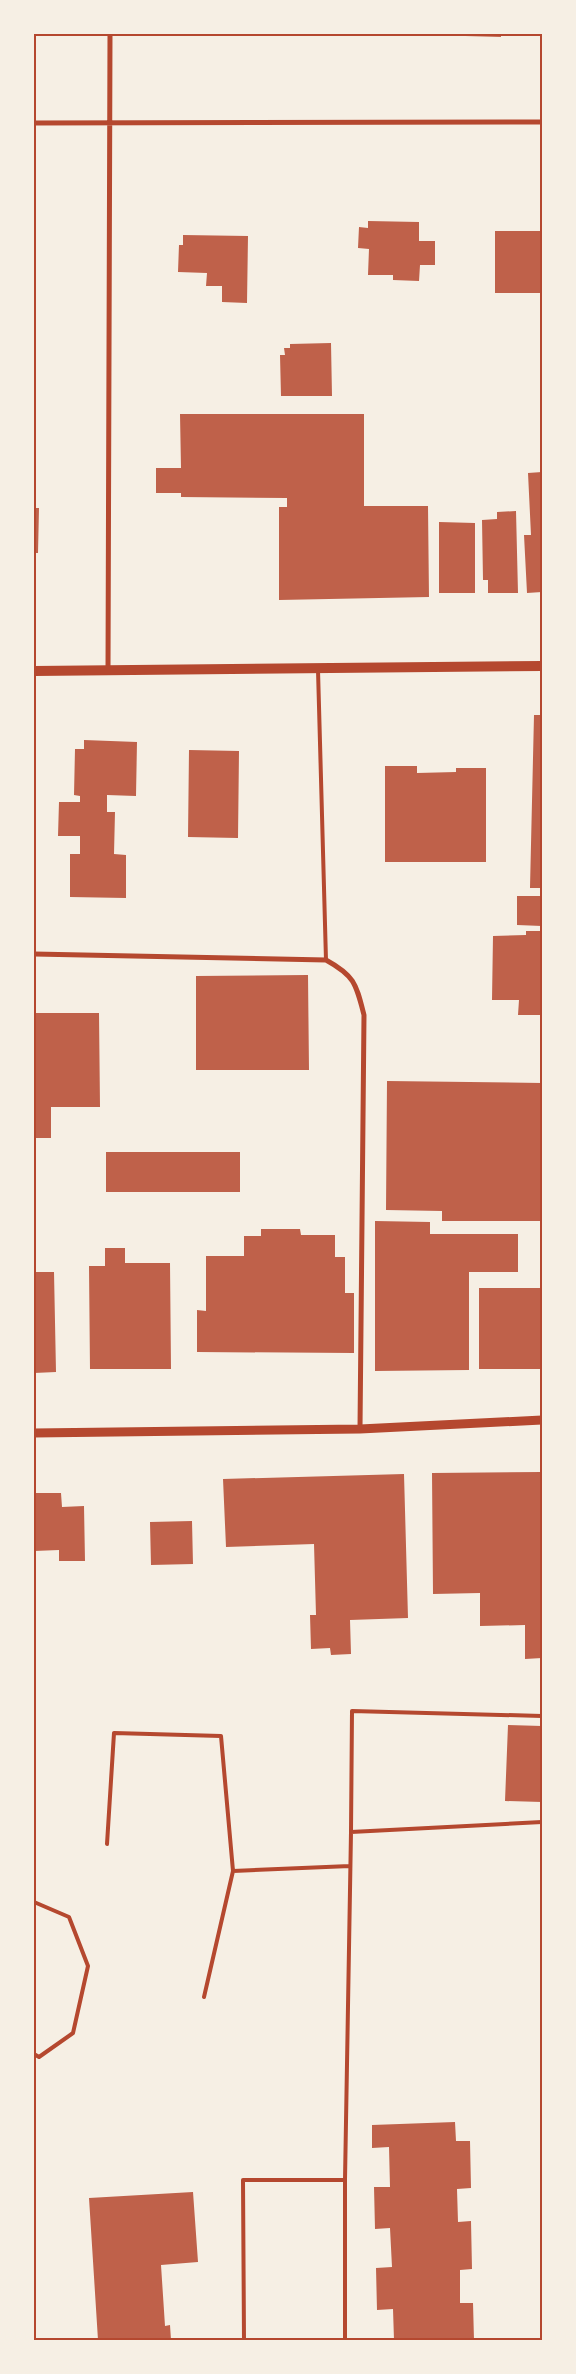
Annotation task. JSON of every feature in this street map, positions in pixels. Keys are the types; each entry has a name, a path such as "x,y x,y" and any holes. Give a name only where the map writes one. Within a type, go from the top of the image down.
{"main road":[{"path":"34,671 542,666"}],"street":[{"path":"108,671 110,34"},
{"path":"34,123 542,122"},
{"path":"34,954 326,960 346,971 358,989 364,1015 360,1429"},
{"path":"34,1433 360,1429 542,1420"}],"lane":[{"path":"318,667 326,960"},
{"path":"345,2340 345,2180 352,1711 542,1716"},
{"path":"107,1844 114,1734 221,1736 233,1870 204,1997"},
{"path":"351,1832 542,1822"},
{"path":"233,1870 350,1866"},
{"path":"34,1902 69,1918 88,1966 73,2033 39,2057 34,2054"},
{"path":"244,2340 243,2180 345,2180"}],"building":[{"path":"465,34 501,34 501,37 465,36"},
{"path":"368,221 419,222 419,241 435,241 435,265 420,265 419,281 393,280 393,275 368,275 369,249 358,248 359,227 368,228"},
{"path":"495,231 542,231 542,293 495,293"},
{"path":"183,235 248,236 247,303 222,302 222,286 206,286 207,273 178,272 179,245 183,245"},
{"path":"331,343 332,396 281,396 280,355 285,355 284,348 290,348 290,344"},
{"path":"180,414 364,414 364,506 428,506 429,597 279,600 279,507 287,507 287,498 181,497 181,493 156,493 156,468 181,468"},
{"path":"542,472 542,592 527,593 524,535 531,535 528,473"},
{"path":"34,508 39,508 38,553 34,553"},
{"path":"516,511 518,593 488,593 488,580 483,580 482,520 497,519 497,512"},
{"path":"439,522 475,523 475,593 439,593"},
{"path":"534,715 542,715 542,926 517,925 517,896 540,896 540,888 530,888"},
{"path":"84,740 137,742 136,796 107,795 107,812 115,812 114,854 126,855 126,898 70,897 70,854 80,854 80,836 58,836 59,802 80,802 80,796 74,795 75,749 84,749"},
{"path":"189,750 239,751 238,838 188,837"},
{"path":"385,766 417,766 417,773 456,772 456,768 486,768 486,862 385,862"},
{"path":"526,931 542,931 542,1015 518,1015 519,1000 492,1000 493,936 526,935"},
{"path":"308,975 309,1070 196,1070 196,976"},
{"path":"34,1013 99,1013 100,1107 51,1107 51,1138 34,1138"},
{"path":"387,1081 542,1083 542,1221 442,1221 442,1211 386,1210"},
{"path":"106,1152 240,1152 240,1192 106,1192"},
{"path":"375,1221 430,1222 430,1234 518,1234 518,1272 469,1272 469,1370 375,1371"},
{"path":"261,1229 300,1229 301,1235 335,1235 335,1257 345,1257 345,1293 354,1293 354,1353 197,1352 197,1310 206,1311 206,1256 244,1256 244,1236 261,1236"},
{"path":"105,1248 125,1248 125,1263 170,1263 171,1369 90,1369 89,1266 105,1266"},
{"path":"34,1272 54,1272 56,1372 34,1373"},
{"path":"479,1288 542,1288 542,1369 479,1369"},
{"path":"542,1472 542,1658 525,1659 525,1625 480,1626 480,1593 433,1594 432,1473"},
{"path":"404,1474 408,1618 350,1620 351,1654 331,1655 330,1648 311,1649 310,1615 316,1615 314,1544 226,1547 223,1479"},
{"path":"34,1493 61,1493 62,1507 84,1506 85,1561 59,1561 59,1550 34,1551"},
{"path":"192,1521 193,1564 151,1565 150,1522"},
{"path":"508,1725 542,1726 542,1802 505,1801"},
{"path":"455,2122 456,2141 470,2141 471,2188 457,2189 458,2222 471,2221 472,2269 460,2270 460,2303 473,2303 474,2340 394,2340 393,2309 377,2310 376,2268 392,2267 390,2228 375,2229 374,2187 390,2187 389,2147 372,2148 372,2125"},
{"path":"193,2192 198,2262 161,2265 165,2326 170,2325 171,2340 98,2340 89,2198"}]}
